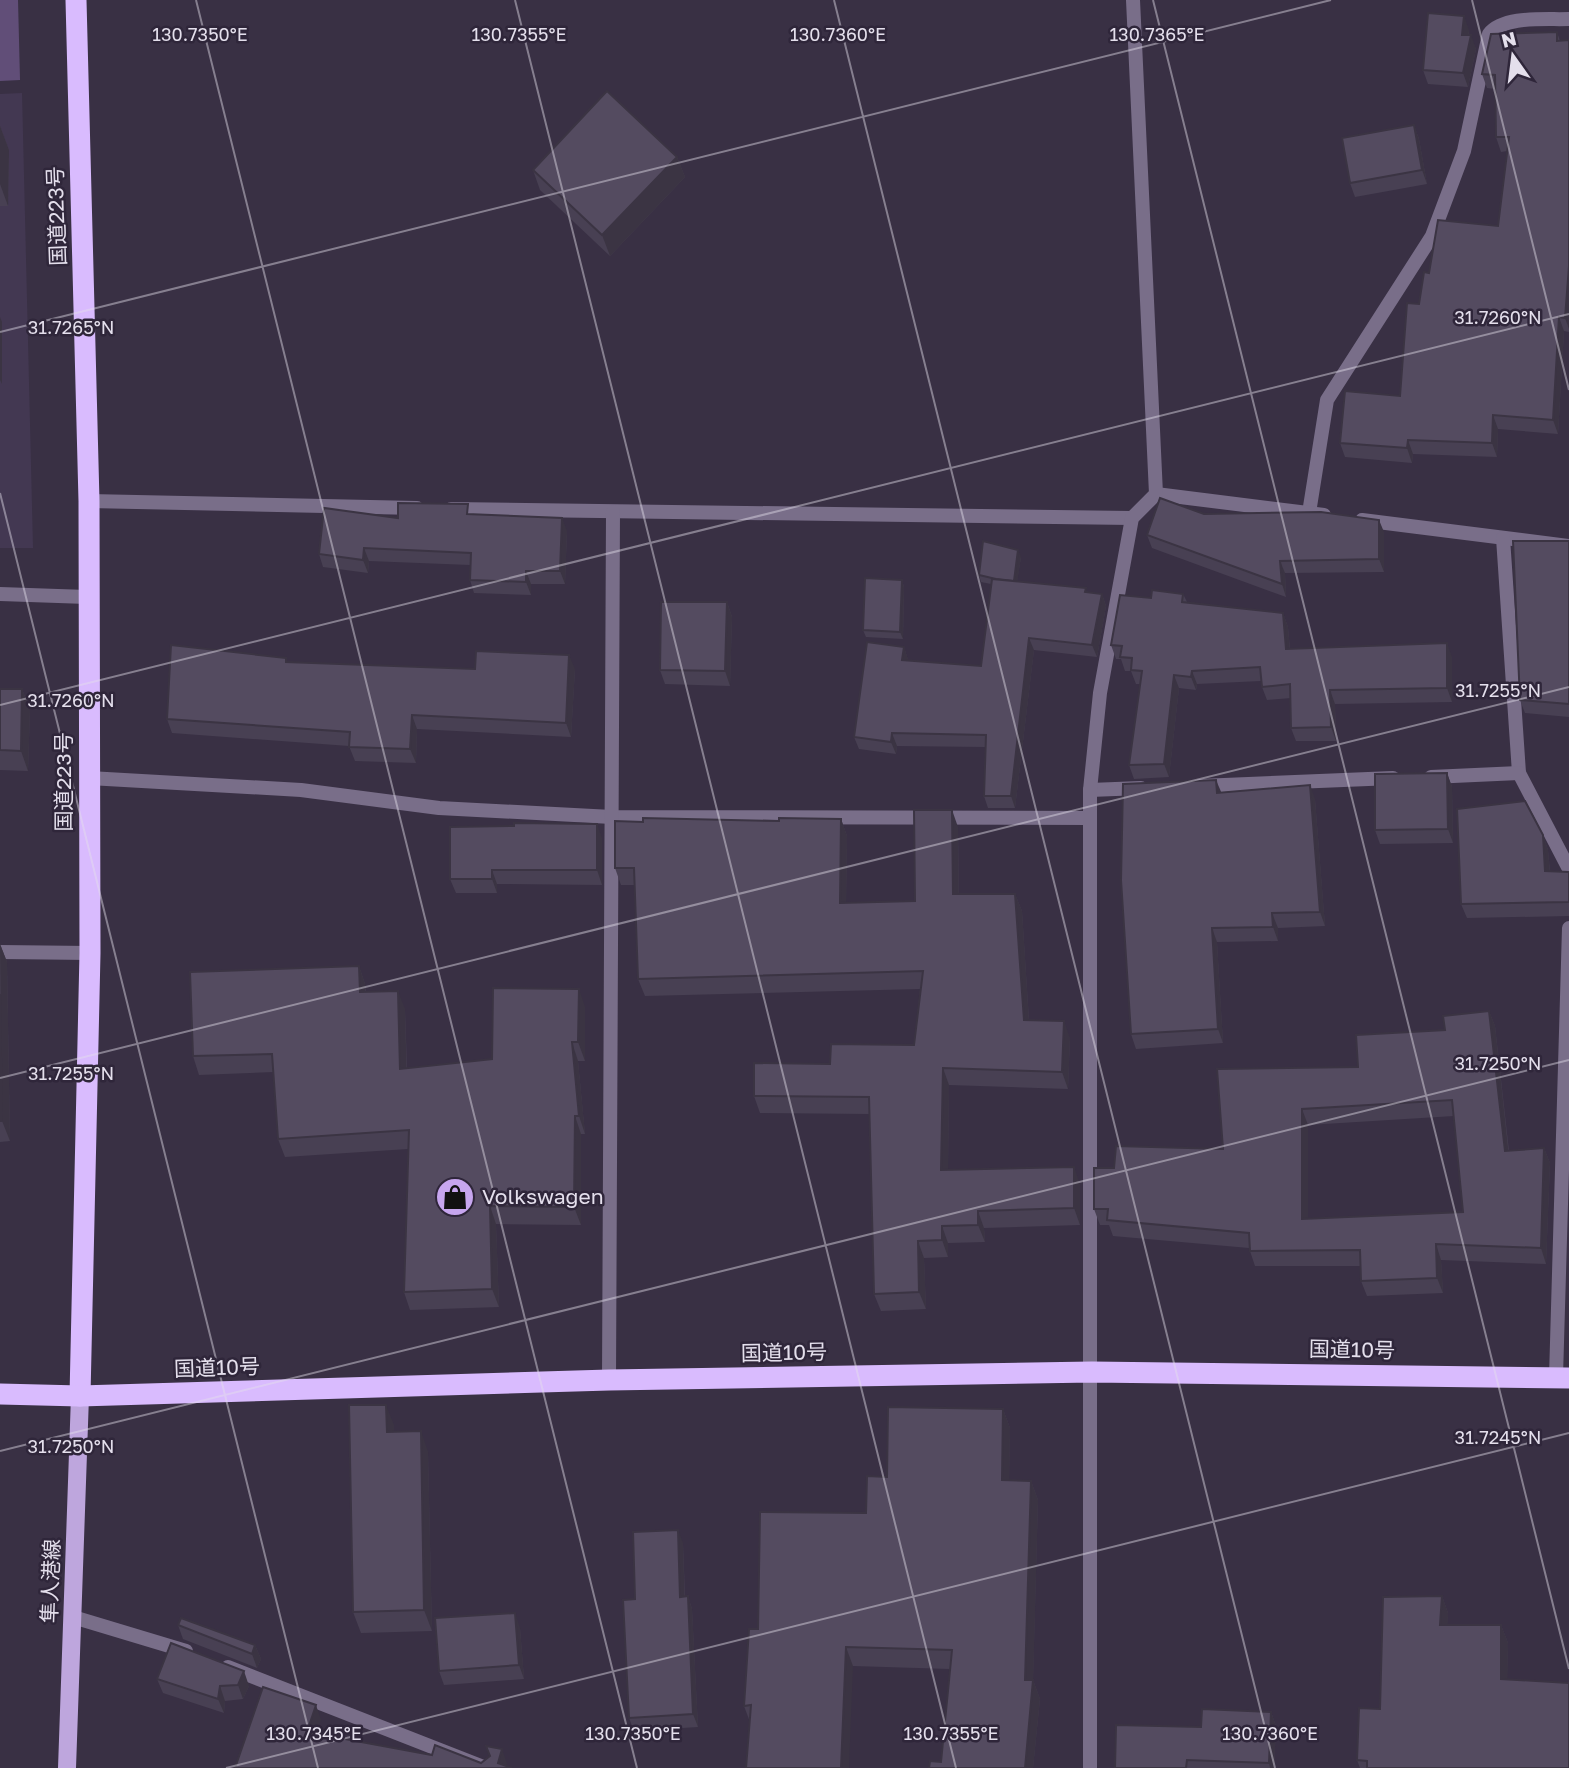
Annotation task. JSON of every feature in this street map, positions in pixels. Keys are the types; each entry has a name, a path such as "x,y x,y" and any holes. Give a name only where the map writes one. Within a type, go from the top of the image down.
{"highway":[{"name":"国道223号","path":"76,0 89,501 87,597 90,953 80,1396"},
{"name":"国道10号","path":"0,1394 80,1396 609,1380 1092,1372 1563,1377"}],"main road":[{"name":"隼人港線","path":"67,1768 80,1396"}],"street":[{"path":"1090,1768 1090,790 1100,693 1132,518 1156,494 1133,0"},
{"path":"1309,513 1327,400 1432,236 1464,151 1489,34 1497,26 1507,23 1569,19"},
{"path":"1156,494 1569,546"},
{"path":"89,501 613,512 1132,518"},
{"path":"609,1380 613,512"},
{"path":"1503,538 1518,773 1569,869"},
{"path":"0,594 87,597"},
{"path":"1187,786 1518,773"},
{"path":"89,778 300,790 439,807 612,817 1090,818"},
{"path":"1090,790 1159,787"},
{"path":"1563,1377 1569,928"},
{"path":"0,952 90,953"},
{"path":"73,1617 209,1660 486,1768"}],"shaded area":[{"path":"0,0 18,0 20,80 0,81"},
{"path":"22,93 33,548 0,548 0,94"}],"building":[{"path":"1428,13 1464,16 1462,35 1471,35 1463,73 1423,70"},
{"path":"1557,32 1557,41 1569,40 1569,266 1565,318 1559,317 1553,420 1493,415 1492,443 1408,440 1407,448 1340,443 1345,391 1400,396 1407,303 1419,304 1424,272 1429,273 1438,220 1498,226 1509,137 1496,137 1495,75 1482,74 1491,34"},
{"path":"607,91 677,157 602,235 533,170"},
{"path":"1414,125 1422,170 1350,183 1342,138"},
{"path":"1160,498 1204,514 1321,512 1379,520 1379,559 1280,561 1282,584 1147,535"},
{"path":"398,503 468,504 467,514 562,518 560,571 526,571 526,582 470,580 471,553 364,548 363,560 319,554 324,508 398,518"},
{"path":"983,541 1018,550 1014,581 979,575"},
{"path":"1513,541 1569,541 1569,704 1520,700"},
{"path":"865,578 902,580 900,632 863,630"},
{"path":"992,579 1086,588 1085,592 1102,594 1092,645 1029,638 1011,796 984,796 986,735 892,733 891,742 854,737 867,642 904,647 902,660 981,666"},
{"path":"1152,590 1183,594 1182,602 1283,613 1286,649 1447,643 1447,688 1330,690 1331,727 1291,728 1290,684 1262,687 1260,667 1192,671 1191,677 1174,675 1164,764 1129,765 1142,671 1131,670 1132,658 1120,657 1122,646 1111,645 1120,595 1151,598"},
{"path":"661,602 727,602 725,671 660,670"},
{"path":"171,645 286,658 286,662 475,669 476,651 569,655 566,723 412,715 410,749 349,747 350,732 167,719"},
{"path":"0,689 22,689 21,751 0,750"},
{"path":"1447,773 1448,829 1375,830 1375,774"},
{"path":"1216,780 1217,793 1310,785 1320,912 1272,913 1273,927 1212,928 1218,1029 1131,1034 1121,880 1123,784"},
{"path":"1525,801 1543,835 1545,871 1569,872 1569,902 1461,904 1457,809"},
{"path":"914,810 952,810 953,894 1015,894 1024,1020 1064,1021 1062,1072 943,1068 941,1170 1074,1167 1074,1208 978,1211 978,1225 942,1226 942,1240 918,1241 919,1292 874,1294 869,1097 754,1096 754,1063 830,1064 831,1044 914,1045 923,971 638,979 634,868 615,868 615,821 643,822 643,818 779,821 779,818 841,819 840,903 915,901"},
{"path":"514,823 597,824 597,870 492,870 492,879 450,879 450,827 514,826"},
{"path":"359,966 360,992 398,991 400,1069 492,1059 493,988 579,989 578,1042 572,1042 579,1116 575,1116 574,1207 490,1206 492,1289 404,1292 409,1130 278,1139 272,1054 193,1056 190,972"},
{"path":"0,994 2,1121 0,1121"},
{"path":"1489,1011 1505,1151 1544,1148 1541,1248 1436,1244 1437,1278 1361,1281 1360,1250 1250,1251 1249,1233 1107,1220 1108,1209 1094,1209 1094,1168 1114,1168 1116,1146 1223,1149 1217,1069 1358,1067 1356,1035 1445,1030 1443,1016","holes":["1452,1100 1463,1212 1302,1219 1302,1109"]},
{"path":"349,1405 386,1405 387,1432 421,1431 424,1610 353,1612"},
{"path":"888,1407 1003,1409 1002,1480 1031,1481 1025,1680 1033,1680 1025,1768 929,1768 930,1761 941,1762 952,1650 846,1647 841,1768 746,1768 751,1705 744,1706 749,1629 758,1629 760,1512 866,1513 867,1476 887,1477"},
{"path":"678,1530 680,1597 688,1596 693,1714 629,1718 623,1600 635,1599 633,1532"},
{"path":"1442,1596 1440,1625 1501,1625 1501,1679 1569,1683 1569,1768 1367,1768 1367,1761 1357,1760 1359,1708 1380,1709 1383,1597"},
{"path":"515,1613 519,1665 439,1671 435,1618"},
{"path":"181,1618 255,1645 252,1654 178,1625"},
{"path":"171,1643 244,1671 238,1685 220,1686 218,1699 157,1679"},
{"path":"263,1687 316,1705 307,1732 432,1755 435,1745 481,1763 490,1756 486,1746 502,1749 498,1763 512,1768 235,1768"},
{"path":"1202,1709 1271,1712 1269,1763 1187,1760 1186,1768 1115,1768 1116,1725 1201,1727"}],"place":[{"name":"Volkswagen","path":"455,1197"}]}
